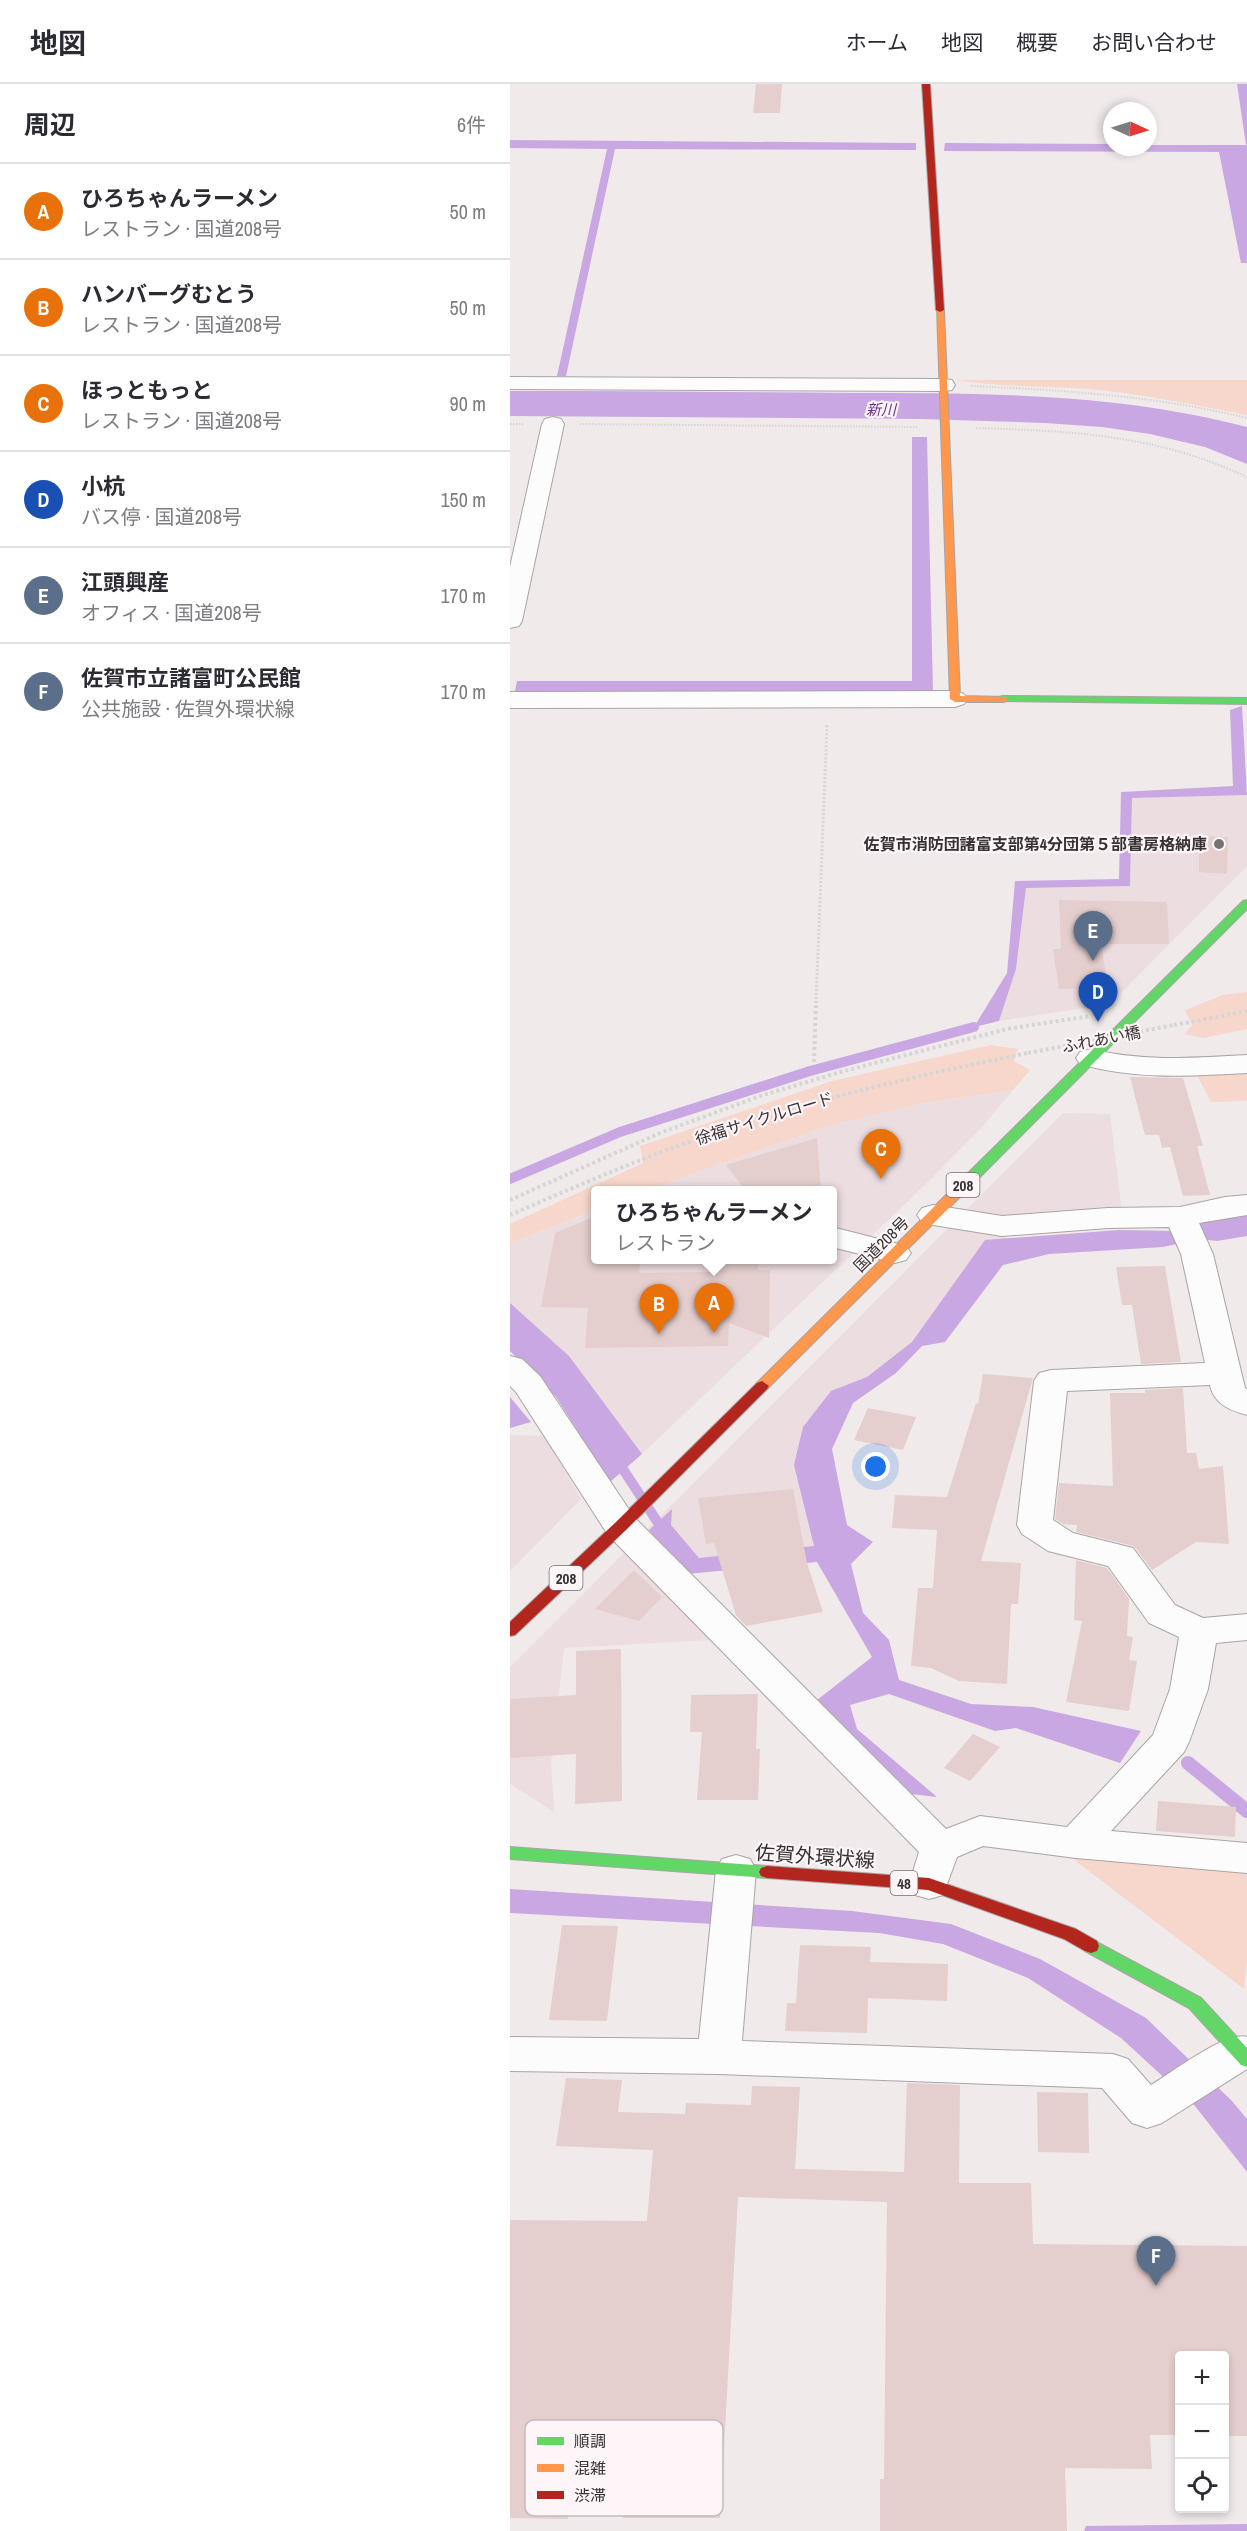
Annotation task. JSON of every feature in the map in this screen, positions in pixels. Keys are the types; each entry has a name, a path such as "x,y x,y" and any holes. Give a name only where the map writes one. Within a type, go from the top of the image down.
{"main road":[{"path":"926,84 946,427 955,699 1247,701"},
{"name":"国道208号","path":"510,1630 621,1526 1246,907"},
{"name":"佐賀外環状線","path":"510,1853 735,1883 929,1884 1070,1934 1195,2003 1233,2060"}],"street":[{"path":"510,383 944,385"},
{"path":"510,621 553,424"},
{"path":"510,700 955,699"},
{"path":"1091,1058 1112,1065 1137,1068 1247,1064"},
{"path":"933,1215 1002,1226 1108,1218 1180,1217 1225,1207 1247,1205"},
{"path":"1180,1217 1197,1254 1229,1394 1247,1404"},
{"path":"837,1238 895,1253"},
{"path":"510,1367 528,1384 621,1526 940,1848"},
{"path":"1224,1373 1051,1381 1035,1525 1061,1542 1120,1557 1162,1614 1199,1631 1247,1627"},
{"path":"1076,1843 1170,1742 1189,1689 1199,1631"},
{"path":"929,1884 940,1848 980,1831 1076,1843 1247,1858"},
{"path":"719,2057 735,1883"},
{"path":"510,2054 719,2057 1113,2071 1148,2110 1233,2060"}],"path":[{"path":"944,385 1110,394 1172,402 1247,418"},
{"path":"510,424 946,427 1094,434 1164,444 1218,461 1247,477"},
{"path":"814,1062 828,701"},
{"path":"1174,1025 1247,1011"},
{"path":"510,1200 625,1147 714,1112 840,1072 983,1035 1074,1017 1094,1016"},
{"name":"ふれあい橋","path":"1028,1053 1174,1025"},
{"name":"徐福サイクルロード","path":"510,1215 639,1160 724,1129 848,1093 1028,1053"}],"shaded area":[{"path":"956,380 1247,380 1247,415 1109,391"},
{"path":"1247,795 1247,866 1110,1004 999,1021 1016,969 1026,888 1130,886 1132,798"},
{"path":"1247,992 1247,1029 1203,1038 1185,1034 1192,1025 1185,1010 1223,995"},
{"path":"991,1045 1018,1049 1014,1061 1030,1070 1013,1090 923,1103 831,1125 657,1186 593,1186 643,1163 640,1146 832,1081"},
{"path":"1196,1073 1247,1073 1247,1101 1211,1102"},
{"path":"1013,1090 983,1126 928,1182 642,1454 569,1356 510,1303 510,1243 591,1212 591,1264 837,1264 837,1186 657,1186 831,1125 923,1103"},
{"path":"1063,1113 1110,1114 1122,1212 1019,1220 934,1334 832,1404 832,1549 651,1572 712,1640 564,1648 551,1762 554,1812 510,1784 510,1667"},
{"path":"591,1187 591,1212 510,1243 510,1224"},
{"path":"510,1435 545,1436 581,1499 510,1571"},
{"path":"1069,1856 1247,1868 1247,1962 1244,1989"}],"water":[{"path":"1237,84 1247,84 1247,263 1241,263 1219,152 1157,152 1157,145 1246,145"},
{"path":"510,140 916,143 916,150 615,149 566,376 557,376 607,149 510,148"},
{"path":"945,143 1103,144 1103,152 944,151"},
{"name":"新川","path":"510,391 950,394 1100,401 1149,407 1247,427 1247,464 1205,447 1150,434 1102,427 1045,423 922,419 510,416"},
{"path":"912,437 927,437 933,691 515,691 517,681 912,681"},
{"path":"1242,706 1247,795 1132,798 1130,886 1026,888 1016,969 999,1021 974,1027 1007,973 1015,881 1119,879 1121,792 1233,786 1230,710"},
{"path":"1247,1215 1247,1236 1217,1241 1199,1239 1163,1247 1049,1254 1003,1265 945,1342 922,1346 896,1373 853,1403 832,1449 847,1525 873,1542 851,1564 863,1613 889,1640 899,1680 971,1704 1033,1707 1141,1731 1120,1763 1016,1728 995,1731 889,1694 850,1705 857,1729 937,1797 902,1793 812,1704 872,1657 817,1562 686,1574 649,1530 672,1509 671,1525 699,1558 814,1546 794,1465 803,1427 831,1391 867,1377 912,1342 985,1240 1119,1230 1177,1231 1216,1219"},
{"path":"510,1303 569,1356 642,1454 610,1482 556,1397 510,1351"},
{"path":"510,1397 531,1422 510,1428"},
{"path":"510,1889 852,1911 951,1924 1040,1959 1146,2018 1232,2101 1247,2119 1247,2172 1195,2106 1121,2038 1028,1978 943,1944 879,1933 510,1913"},
{"path":"1247,2524 1247,2531 1084,2531 1086,2526"}],"building":[{"path":"756,84 782,84 780,113 753,113"},
{"path":"1199,836 1228,837 1227,874 1199,872"},
{"path":"1059,900 1167,902 1169,944 1101,944 1108,988 1059,989 1053,949 1061,949"},
{"path":"1130,1077 1183,1078 1203,1146 1197,1146 1210,1195 1183,1196 1170,1147 1162,1148 1159,1135 1145,1135"},
{"path":"817,1138 821,1186 742,1186 726,1165"},
{"path":"591,1218 591,1264 640,1264 639,1273 708,1272 709,1264 758,1264 758,1270 770,1270 769,1338 729,1323 728,1346 585,1348 588,1308 541,1307 555,1233"},
{"path":"1165,1266 1181,1362 1141,1364 1132,1305 1122,1305 1116,1267"},
{"path":"983,1374 1033,1378 981,1561 1021,1563 1018,1604 1011,1604 1007,1684 959,1681 931,1668 911,1666 918,1588 933,1588 937,1530 892,1528 895,1495 947,1497 976,1403 978,1404"},
{"path":"1183,1388 1187,1453 1196,1453 1199,1469 1223,1466 1229,1544 1196,1542 1152,1570 1134,1546 1076,1532 1077,1525 1063,1524 1055,1519 1059,1483 1113,1486 1110,1393 1145,1393 1145,1390"},
{"path":"868,1408 916,1417 903,1450 854,1440"},
{"path":"793,1489 807,1563 823,1612 746,1626 736,1615 714,1543 706,1544 698,1498"},
{"path":"1076,1560 1107,1568 1129,1599 1127,1636 1133,1637 1129,1660 1137,1661 1129,1711 1066,1702 1082,1621 1074,1620"},
{"path":"634,1570 662,1597 639,1621 595,1609"},
{"path":"621,1649 622,1801 575,1804 576,1754 510,1758 510,1699 576,1695 576,1651"},
{"path":"758,1694 756,1749 760,1749 758,1800 697,1800 702,1732 690,1732 691,1695"},
{"path":"973,1734 1000,1747 970,1781 944,1768"},
{"path":"1158,1801 1236,1807 1235,1837 1156,1831"},
{"path":"562,1925 618,1926 607,2021 549,2020"},
{"path":"800,1945 871,1947 870,1962 948,1964 947,2001 868,1998 867,2033 785,2031 787,2003 796,2003"},
{"path":"566,2078 622,2080 618,2112 685,2114 686,2103 751,2105 752,2086 800,2087 795,2169 904,2172 907,2083 960,2085 959,2183 1031,2183 1033,2244 1247,2246 1247,2436 1229,2436 1229,2351 1175,2351 1175,2435 1150,2435 1152,2469 1065,2468 1067,2531 880,2531 880,2479 884,2479 887,2202 738,2197 723,2464 723,2420 525,2420 525,2516 568,2516 568,2519 510,2518 510,2220 647,2221 653,2150 556,2146"},
{"path":"1037,2092 1088,2093 1089,2153 1038,2152"},
{"path":"623,2516 720,2516 720,2518 623,2518"}],"waterway":[{"path":"510,1179 620,1132 810,1071 974,1027"},
{"path":"617,1460 664,1532"},
{"path":"1188,1763 1247,1811"}],"traffic: fast":[{"path":"1003,699 1247,701"},
{"path":"960,1189 1247,903"},
{"path":"510,1853 767,1872"},
{"path":"1091,1946 1195,2003 1247,2060"}],"traffic: slow":[{"path":"940,310 955,699 1003,699"},
{"path":"762,1386 960,1189"}],"traffic: jam":[{"path":"926,84 940,310"},
{"path":"510,1631 621,1526 762,1386"},
{"path":"767,1872 929,1884 1070,1934 1091,1946"}],"place":[{"name":"佐賀市消防団諸富支部第4分団第５部書房格納庫","path":"1219,844"},
{"name":"江頭興産","path":"1093,961"},
{"name":"小杭","path":"1098,1022"},
{"name":"ほっともっと","path":"881,1179"},
{"name":"ひろちゃんラーメン","path":"714,1333"},
{"name":"ハンバーグむとう","path":"659,1334"},
{"name":"佐賀市立諸富町公民館","path":"1156,2286"}]}
